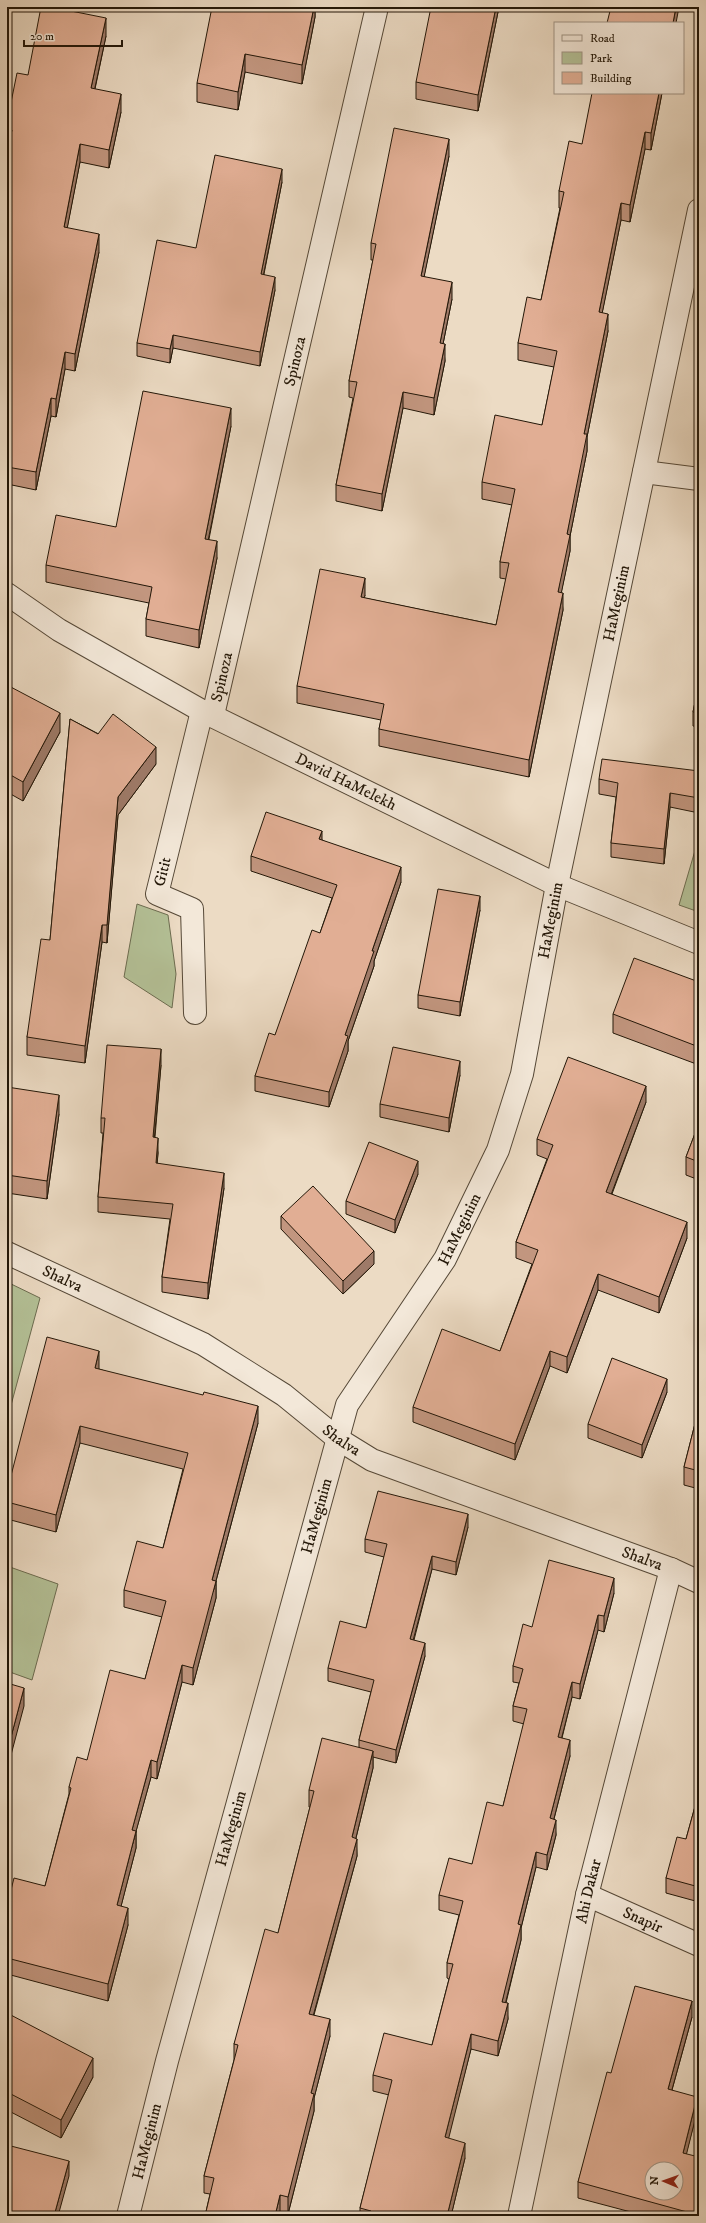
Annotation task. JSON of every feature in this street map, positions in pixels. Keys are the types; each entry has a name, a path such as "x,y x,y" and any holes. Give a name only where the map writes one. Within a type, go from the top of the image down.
{"street":[{"name":"Spinoza","path":"208,713 377,7"},
{"name":"HaMeginim","path":"128,2216 167,2061 347,1405 445,1259 498,1150 522,1074 557,885 699,210"},
{"path":"644,472 699,479"},
{"name":"David HaMelekh","path":"7,594 59,630 208,713 557,885 699,943"},
{"name":"Gitit","path":"195,1013 192,909 157,894 208,713"},
{"name":"Shalva","path":"7,1253 203,1344 284,1395 338,1440 372,1460 671,1569 699,1582"},
{"name":"Ahi Dakar","path":"518,2216 587,1895 671,1569"},
{"name":"Snapir","path":"587,1895 699,1945"}],"green space":[{"path":"699,837 699,912 679,905"},
{"path":"137,904 168,915 176,974 172,1008 124,977"},
{"path":"7,1282 40,1298 7,1420"},
{"path":"7,1566 58,1584 32,1680 7,1671"}],"building":[{"path":"41,7 51,7 106,18 91,88 121,94 109,150 80,144 64,227 99,234 75,354 65,352 56,399 51,398 36,472 7,467 7,153 12,130 7,129 7,122 17,73 28,75"},
{"path":"212,7 314,7 302,65 245,54 238,92 197,83"},
{"path":"431,7 496,7 478,95 416,82"},
{"path":"611,7 676,7 673,22 607,22"},
{"path":"592,94 659,94 651,133 645,132 630,205 621,203 599,312 608,314 584,434 587,434 567,534 570,535 558,592 563,593 529,760 379,729 384,704 297,686 320,569 365,578 361,597 496,625 509,563 500,562 515,489 482,482 495,415 542,425 557,351 518,343 527,297 541,300 564,192 559,191 569,141 582,144"},
{"path":"394,128 449,139 421,276 452,282 440,343 445,344 434,398 403,392 382,494 336,485 357,382 349,381 376,244 371,243"},
{"path":"215,155 282,169 261,274 275,277 260,352 173,335 170,349 137,343 157,240 196,248"},
{"path":"143,391 231,408 205,539 217,541 199,630 146,619 152,587 46,565 56,515 116,527"},
{"path":"699,682 699,713 693,712"},
{"path":"7,685 60,713 23,782 7,773"},
{"path":"113,714 156,747 118,797 107,925 102,925 85,1046 27,1037 41,939 50,940 70,719 98,734"},
{"path":"602,759 699,771 699,798 670,793 664,849 611,843 618,783 599,779"},
{"path":"266,812 322,831 319,839 401,867 345,1035 348,1036 329,1092 255,1076 269,1033 275,1035 312,930 320,933 337,885 251,856"},
{"path":"438,889 480,896 460,1002 418,995"},
{"path":"634,958 699,982 699,1047 613,1014"},
{"path":"107,1045 161,1049 153,1137 158,1138 156,1163 224,1173 208,1283 162,1277 173,1204 98,1197 105,1118 101,1118"},
{"path":"393,1047 460,1061 449,1118 380,1104"},
{"path":"568,1057 646,1086 606,1192 687,1222 659,1297 598,1274 567,1357 550,1351 515,1444 413,1407 442,1329 500,1351 538,1250 516,1242 553,1145 537,1139"},
{"path":"7,1087 59,1095 47,1181 7,1175"},
{"path":"699,1123 699,1162 686,1157"},
{"path":"369,1142 418,1161 395,1220 346,1201"},
{"path":"313,1186 374,1251 343,1281 281,1216"},
{"path":"47,1337 99,1351 95,1368 203,1395 204,1392 258,1406 212,1580 216,1581 193,1668 182,1665 157,1762 151,1760 132,1830 136,1831 117,1905 128,1908 108,1984 7,1958 7,1906 14,1878 45,1886 71,1788 69,1787 77,1757 87,1760 110,1670 145,1679 166,1601 124,1590 137,1541 163,1548 188,1453 80,1426 56,1515 7,1502 7,1491"},
{"path":"612,1358 667,1379 642,1445 588,1424"},
{"path":"699,1408 699,1471 684,1467"},
{"path":"378,1491 468,1514 456,1562 432,1556 410,1639 425,1643 396,1750 359,1740 374,1680 328,1668 340,1621 366,1628 387,1544 365,1539"},
{"path":"549,1560 614,1578 604,1616 598,1615 580,1684 572,1682 558,1737 570,1740 550,1818 556,1820 547,1855 536,1852 518,1924 521,1925 502,2002 508,2003 498,2041 471,2034 445,2137 465,2143 447,2216 370,2216 371,2211 360,2208 392,2080 373,2075 384,2033 432,2045 453,1964 447,1963 463,1901 439,1895 449,1858 472,1864 487,1802 503,1806 527,1709 513,1706 523,1669 513,1666 523,1624 532,1627"},
{"path":"7,1683 24,1688 7,1752"},
{"path":"322,1738 373,1751 352,1837 357,1839 309,2014 330,2019 311,2093 314,2094 288,2197 280,2195 275,2216 205,2216 214,2178 204,2176 238,2045 234,2044 265,1929 278,1933 314,1791 309,1790"},
{"path":"699,1792 699,1887 666,1878 677,1837 686,1839"},
{"path":"635,1986 692,2001 668,2089 697,2097 683,2153 699,2157 699,2216 647,2201 684,2201 684,2161 644,2161 644,2200 578,2182 607,2072 611,2073"},
{"path":"7,2013 93,2058 61,2120 7,2092"},
{"path":"7,2145 69,2161 54,2216 7,2216"}]}
